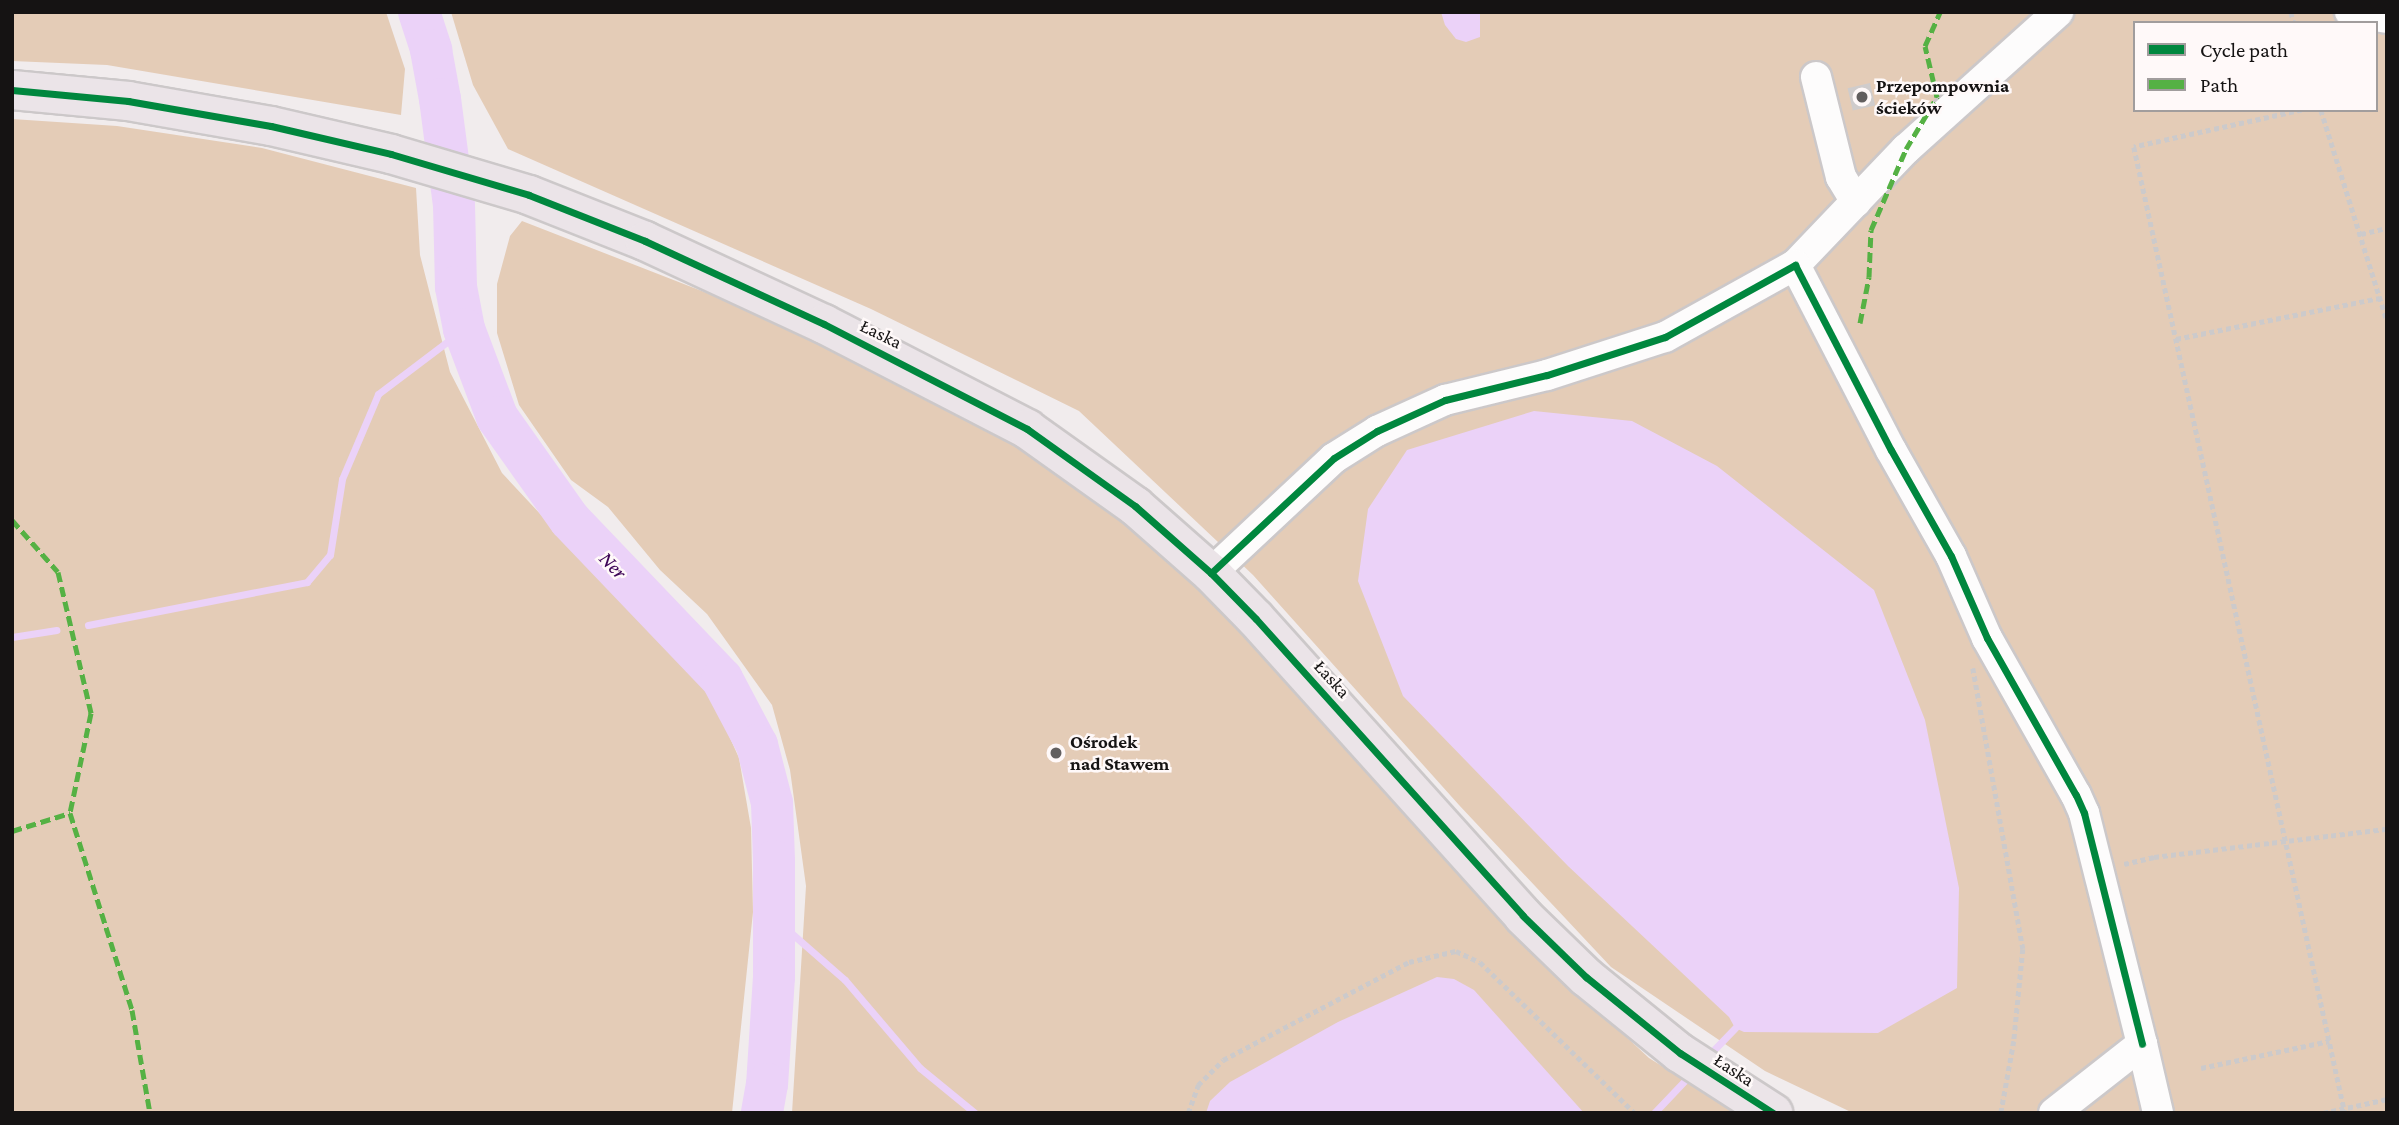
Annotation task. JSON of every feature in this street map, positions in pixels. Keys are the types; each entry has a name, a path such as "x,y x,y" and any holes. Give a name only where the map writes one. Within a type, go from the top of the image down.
{"main road":[{"name":"Łaska","path":"12,90 180,110 271,126 391,154 530,195 645,241 824,324 970,398 1052,445 1135,506 1211,573 1256,619 1523,916 1586,977 1680,1054 1773,1113"}],"street":[{"path":"1211,573 1334,458 1388,425 1444,400 1547,375 1665,337 1795,265 1906,149 2058,12"},
{"path":"2350,12 2387,18"},
{"path":"1816,77 1841,177 1856,202"},
{"path":"1795,265 1891,450 1951,556 1987,638 2084,813 2158,1113"},
{"path":"2054,1113 2135,1053 2142,1044"}],"path":[{"path":"2293,112 2134,147 2344,1111"},
{"path":"2322,112 2387,321"},
{"path":"2361,234 2387,228"},
{"path":"2176,339 2380,298"},
{"path":"1970,656 2023,949 2014,1041 2001,1113"},
{"path":"2154,858 2387,829"},
{"path":"1188,1113 1198,1085 1223,1060 1409,962 1456,951 1480,962 1633,1111"},
{"path":"2201,1068 2329,1041"},
{"path":"2323,1113 2344,1111 2387,1098"}],"shaded area":[{"path":"12,12 386,12 405,69 401,115 107,65 12,61"},
{"path":"451,12 2387,12 2387,1113 1853,1113 1765,1071 1611,967 1459,805 1253,575 1079,411 871,309 508,149 473,85"},
{"path":"1441,12 1480,12 1480,37 1466,42 1456,39 1445,25"},
{"path":"12,119 117,126 262,148 416,188 420,255 450,372 502,473 625,605 679,652 713,700 739,758 751,828 753,912 732,1113 12,1113"},
{"name":"Ośrodek nad Stawem","path":"522,221 779,321 962,413 1054,468 1157,541 1294,679 1536,953 1649,1058 1737,1113 792,1113 806,886 790,770 772,705 707,614 660,570 608,507 571,480 519,405 497,333 497,284 510,236"},
{"path":"1534,411 1632,421 1717,466 1874,590 1925,720 1959,888 1957,988 1878,1033 1744,1032 1735,1028 1729,1017 1568,866 1403,696 1358,581 1368,509 1407,450"},
{"path":"1437,977 1454,979 1474,990 1584,1113 1206,1113 1210,1101 1230,1082 1338,1022"}],"building":[{"name":"Przepompownia ścieków","path":"1870,83 1875,105 1853,111 1848,88"}],"waterway":[{"name":"Ner","path":"419,12 431,50 440,99 454,205 456,287 464,329 497,417 570,520 722,679 757,745 772,803 774,861 774,977 767,1084 762,1113"},
{"path":"88,625 307,582 330,555 342,479 378,394 464,329"},
{"path":"12,637 56,630"},
{"path":"774,918 845,980 920,1068 975,1113"},
{"path":"1706,1058 1735,1028"},
{"path":"1654,1113 1691,1074"}],"marked path":[{"path":"1860,323 1869,277 1871,230 1906,149 1937,97 1925,46 1940,12"},
{"path":"12,520 58,572 91,713 70,813 132,1010 150,1113"},
{"path":"12,831 70,813"}],"cycle path":[{"path":"12,90 128,101 271,126 391,154 529,195 645,241 824,324 1027,429 1135,506 1211,573 1256,619 1523,916 1586,977 1680,1053 1773,1113"},
{"path":"1211,573 1334,458 1377,431 1445,400 1547,375 1665,337 1795,265 1891,450 1951,556 1987,638 2076,795 2084,813 2142,1044"}],"place":[{"name":"Przepompownia ścieków","path":"1862,97"},
{"name":"Ośrodek nad Stawem","path":"1056,753"}]}
